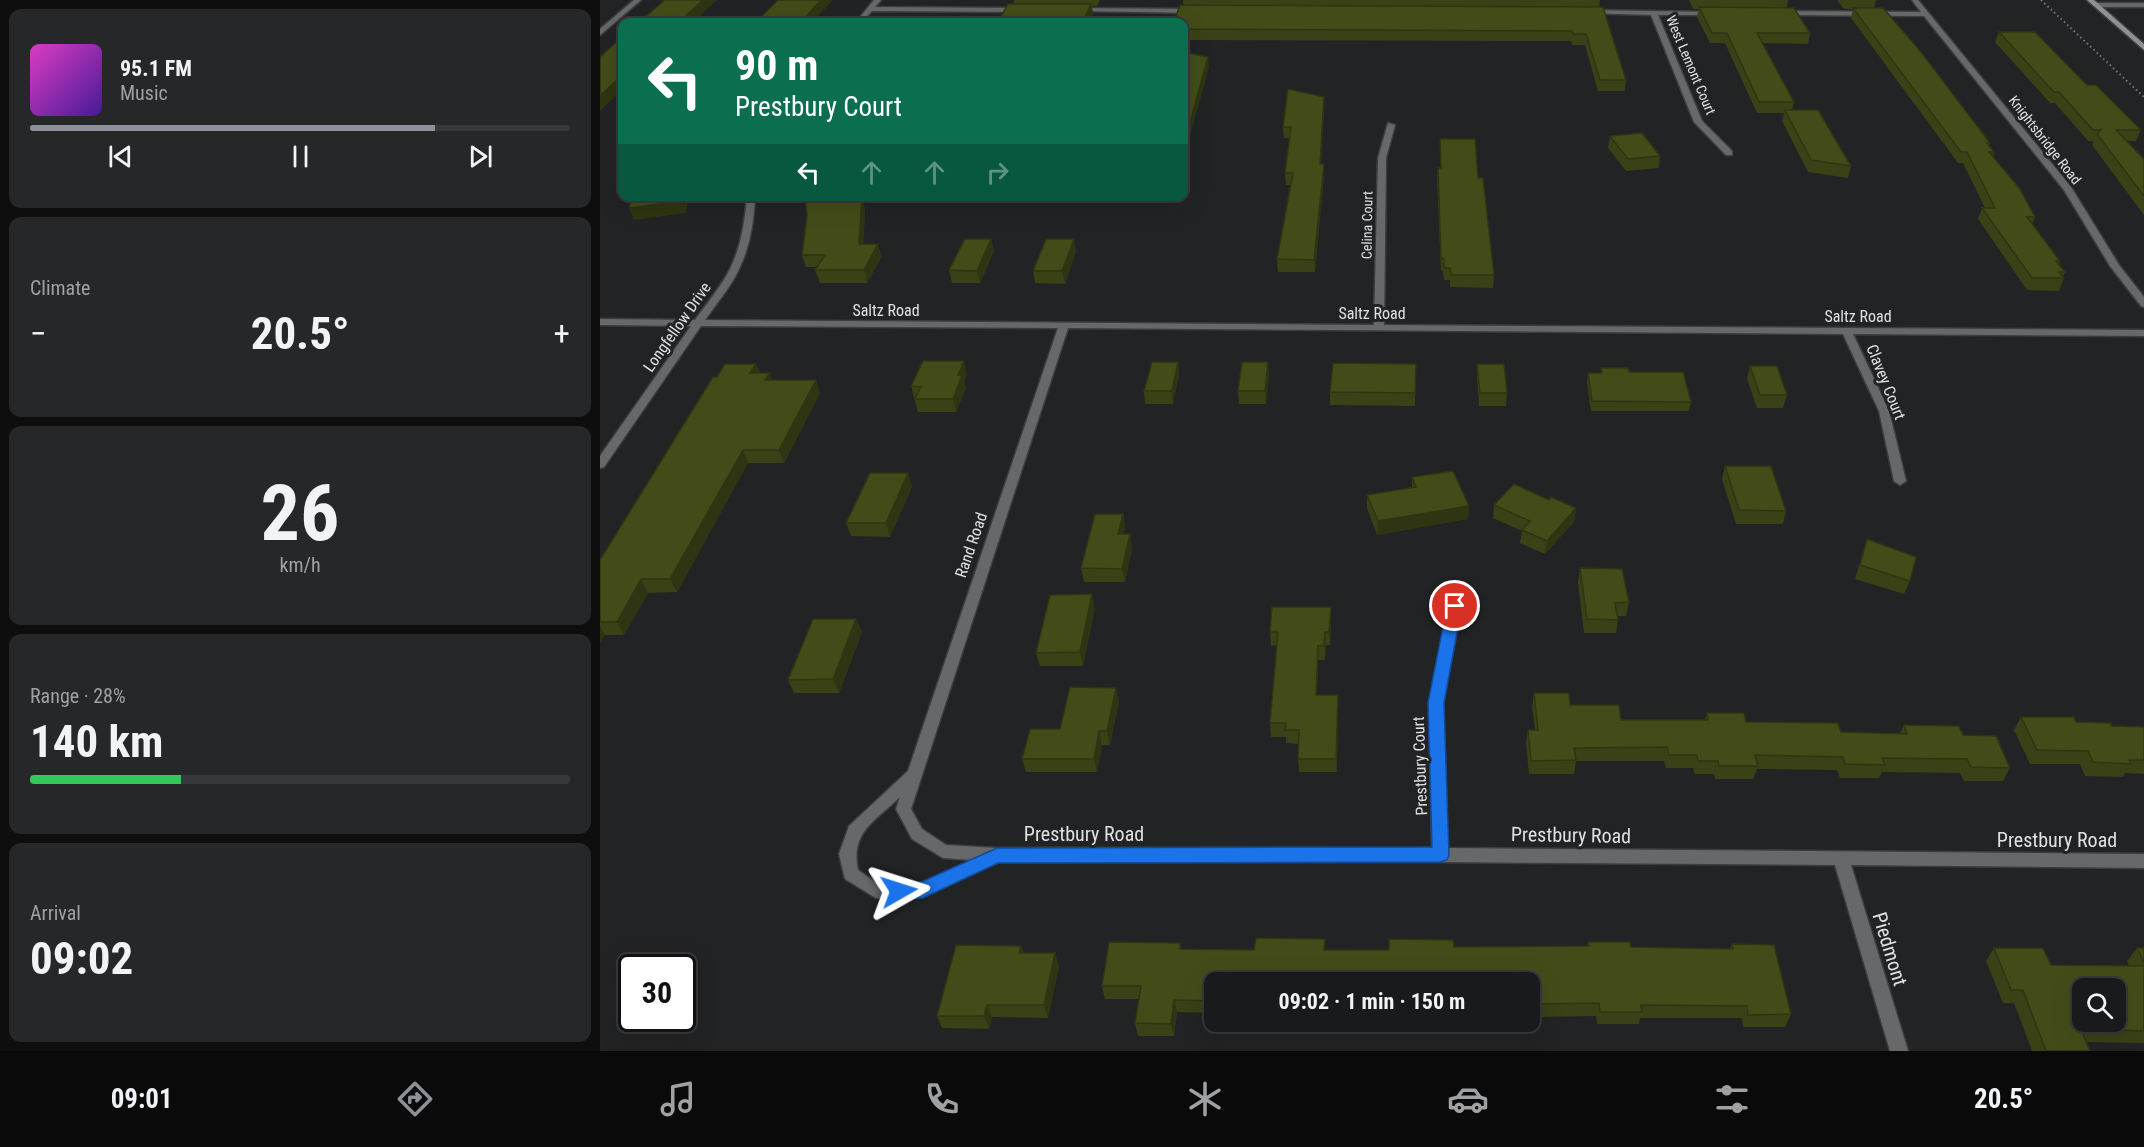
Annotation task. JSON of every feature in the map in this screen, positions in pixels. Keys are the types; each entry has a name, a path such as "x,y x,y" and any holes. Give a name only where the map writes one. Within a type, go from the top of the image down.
{"main road":[{"path":"2093,3 2144,48"}],"street":[{"path":"600,33 639,0"},
{"path":"863,18 878,0"},
{"name":"Knightsbridge Road","path":"1915,0 2067,189 2115,266 2144,304"},
{"path":"2093,3 2144,5"},
{"path":"870,9 1033,10"},
{"path":"1068,10 1199,11"},
{"path":"1136,18 1140,10"},
{"path":"1584,12 1725,13"},
{"name":"West Lemont Court","path":"1654,13 1698,122 1728,153"},
{"path":"1772,13 1926,14"},
{"name":"Celina Court","path":"1379,328 1382,158 1391,125"},
{"name":"Longfellow Drive","path":"600,464 734,271 744,248 750,222 751,201"},
{"name":"Saltz Road","path":"600,322 2144,333"},
{"name":"Rand Road","path":"917,834 903,809 1064,326"},
{"name":"Clavey Court","path":"1847,331 1884,411 1900,481"},
{"name":"Prestbury Court","path":"1440,855 1436,703 1455,606"},
{"name":"Rand Road","path":"851,874 847,854 854,831 913,776"},
{"name":"Prestbury Road","path":"917,834 943,851 997,855 1440,855 2144,861"},
{"name":"Prestbury Road","path":"851,874 876,891 923,890 997,855"},
{"name":"Piedmont","path":"1841,859 1899,1051"}],"path":[{"path":"2042,0 2144,97"}],"building":[{"path":"665,0 703,0 683,18 644,18"},
{"path":"778,0 821,0 805,18 760,18"},
{"path":"1008,4 1091,4 1085,18 1000,18"},
{"path":"1180,5 1603,7 1626,80 1600,80 1586,34 1573,34 1572,31 1188,29 1188,18 1175,18"},
{"path":"1699,7 1794,8 1810,33 1757,33 1794,102 1759,102 1727,33 1712,33"},
{"path":"1853,8 1883,8 1921,52 1990,143 1987,143 1994,152 1989,152 2020,189 2035,217 2027,217 2060,261 2056,261 2065,272 2059,272 2064,278 2032,278 1982,208 1995,208 1967,152 1961,152"},
{"path":"1999,32 2035,32 2087,85 2096,85 2141,130 2116,130 2144,159 2144,196 2097,134 2101,130 2093,130 2059,92 2054,92"},
{"path":"618,41 618,79 600,96 600,57"},
{"path":"1188,53 1208,57 1188,130"},
{"path":"1288,89 1324,97 1320,164 1324,164 1314,260 1277,259 1293,173 1285,173 1291,127 1283,127"},
{"path":"1785,110 1818,110 1851,166 1811,160"},
{"path":"1642,133 1660,156 1628,159 1610,136"},
{"path":"1440,139 1475,139 1478,178 1483,178 1494,275 1451,275 1450,268 1444,268 1444,259 1441,258 1438,168 1441,168"},
{"path":"631,201 681,201 629,208"},
{"path":"806,201 862,201 859,244 878,244 864,270 815,270 825,255 802,255 807,216"},
{"path":"965,239 991,239 977,271 949,270"},
{"path":"1046,239 1074,239 1062,271 1033,271"},
{"path":"923,361 964,361 958,375 962,375 953,399 915,399 921,387 911,386"},
{"path":"1152,362 1178,362 1172,391 1144,391"},
{"path":"1242,362 1268,362 1265,391 1238,391"},
{"path":"1333,363 1416,364 1415,393 1330,392"},
{"path":"725,364 756,364 750,373 770,373 765,380 816,380 779,450 743,450 670,579 641,579 617,622 600,622 600,560 713,377 717,377"},
{"path":"1477,364 1504,364 1507,393 1480,393"},
{"path":"1750,366 1777,366 1787,395 1760,395"},
{"path":"1601,368 1628,368 1629,372 1683,372 1691,402 1592,401 1588,373 1602,373"},
{"path":"1725,466 1771,466 1786,511 1739,510"},
{"path":"1453,471 1469,506 1378,521 1367,495 1416,487 1412,477"},
{"path":"870,473 908,473 886,523 846,523"},
{"path":"1514,484 1549,500 1551,497 1576,508 1547,541 1522,530 1530,521 1494,505"},
{"path":"1095,514 1123,514 1118,534 1130,534 1122,569 1081,568"},
{"path":"1867,539 1916,557 1910,581 1860,565"},
{"path":"1580,568 1622,569 1629,602 1615,603 1618,620 1587,619"},
{"path":"1092,594 1080,652 1036,653 1050,595"},
{"path":"1272,607 1331,607 1329,632 1325,632 1324,646 1318,646 1316,695 1338,695 1336,759 1298,759 1299,730 1285,730 1286,723 1270,723 1278,632 1270,632"},
{"path":"813,619 856,619 833,679 788,680"},
{"path":"1070,687 1116,688 1107,731 1099,731 1094,759 1022,759 1030,729 1060,729"},
{"path":"1534,693 1569,693 1570,705 1619,705 1621,720 1708,720 1707,713 1744,713 1746,722 1838,723 1841,732 1907,734 1904,725 1959,726 1963,735 1996,736 2010,768 1971,767 1967,759 1882,758 1885,765 1845,764 1843,757 1755,755 1758,766 1719,766 1718,761 1698,761 1697,755 1669,755 1667,747 1574,748 1576,760 1531,761 1528,730 1538,730"},
{"path":"2021,717 2074,717 2076,722 2144,727 2144,760 2129,760 2131,764 2093,762 2088,751 2037,750"},
{"path":"1256,938 1325,939 1324,950 1389,950 1389,939 1453,940 1454,947 1589,946 1588,942 1630,942 1631,947 1733,949 1732,944 1774,945 1791,1014 1748,1015 1747,1006 1641,1005 1642,1012 1600,1012 1599,1003 1540,1004 1540,972 1204,972 1204,1001 1174,1000 1171,1024 1135,1023 1141,986 1102,986 1109,942 1180,943 1180,949 1254,950"},
{"path":"956,945 1021,946 1019,953 1055,953 1044,1005 987,1005 984,1016 937,1016"},
{"path":"1994,948 2043,948 2051,965 2144,966 2144,1031 2126,1030 2126,978 2072,978 2072,1032 2082,1032 2090,1051 2046,1051 2023,990 2011,990"},
{"path":"2137,948 2144,948 2144,963"}],"route":[{"path":"899,891 923,890 997,855 1440,855 1436,703 1455,606"}]}
